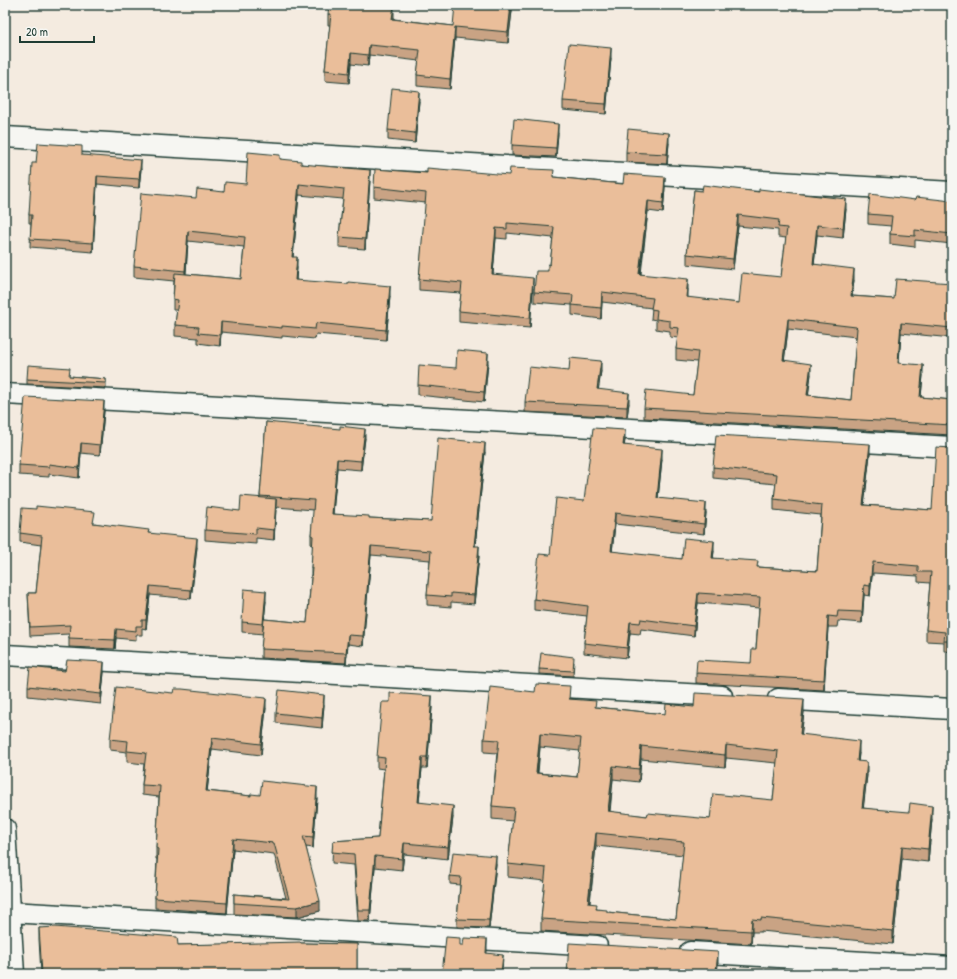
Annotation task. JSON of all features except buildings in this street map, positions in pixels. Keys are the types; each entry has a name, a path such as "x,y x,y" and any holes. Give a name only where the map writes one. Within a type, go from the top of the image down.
{"street":[{"path":"5,137 952,192"},
{"path":"5,394 952,447"},
{"path":"5,655 737,697"},
{"path":"761,698 952,709"},
{"path":"5,829 8,912 14,974"},
{"path":"8,912 617,948"},
{"path":"673,951 952,967"}]}
